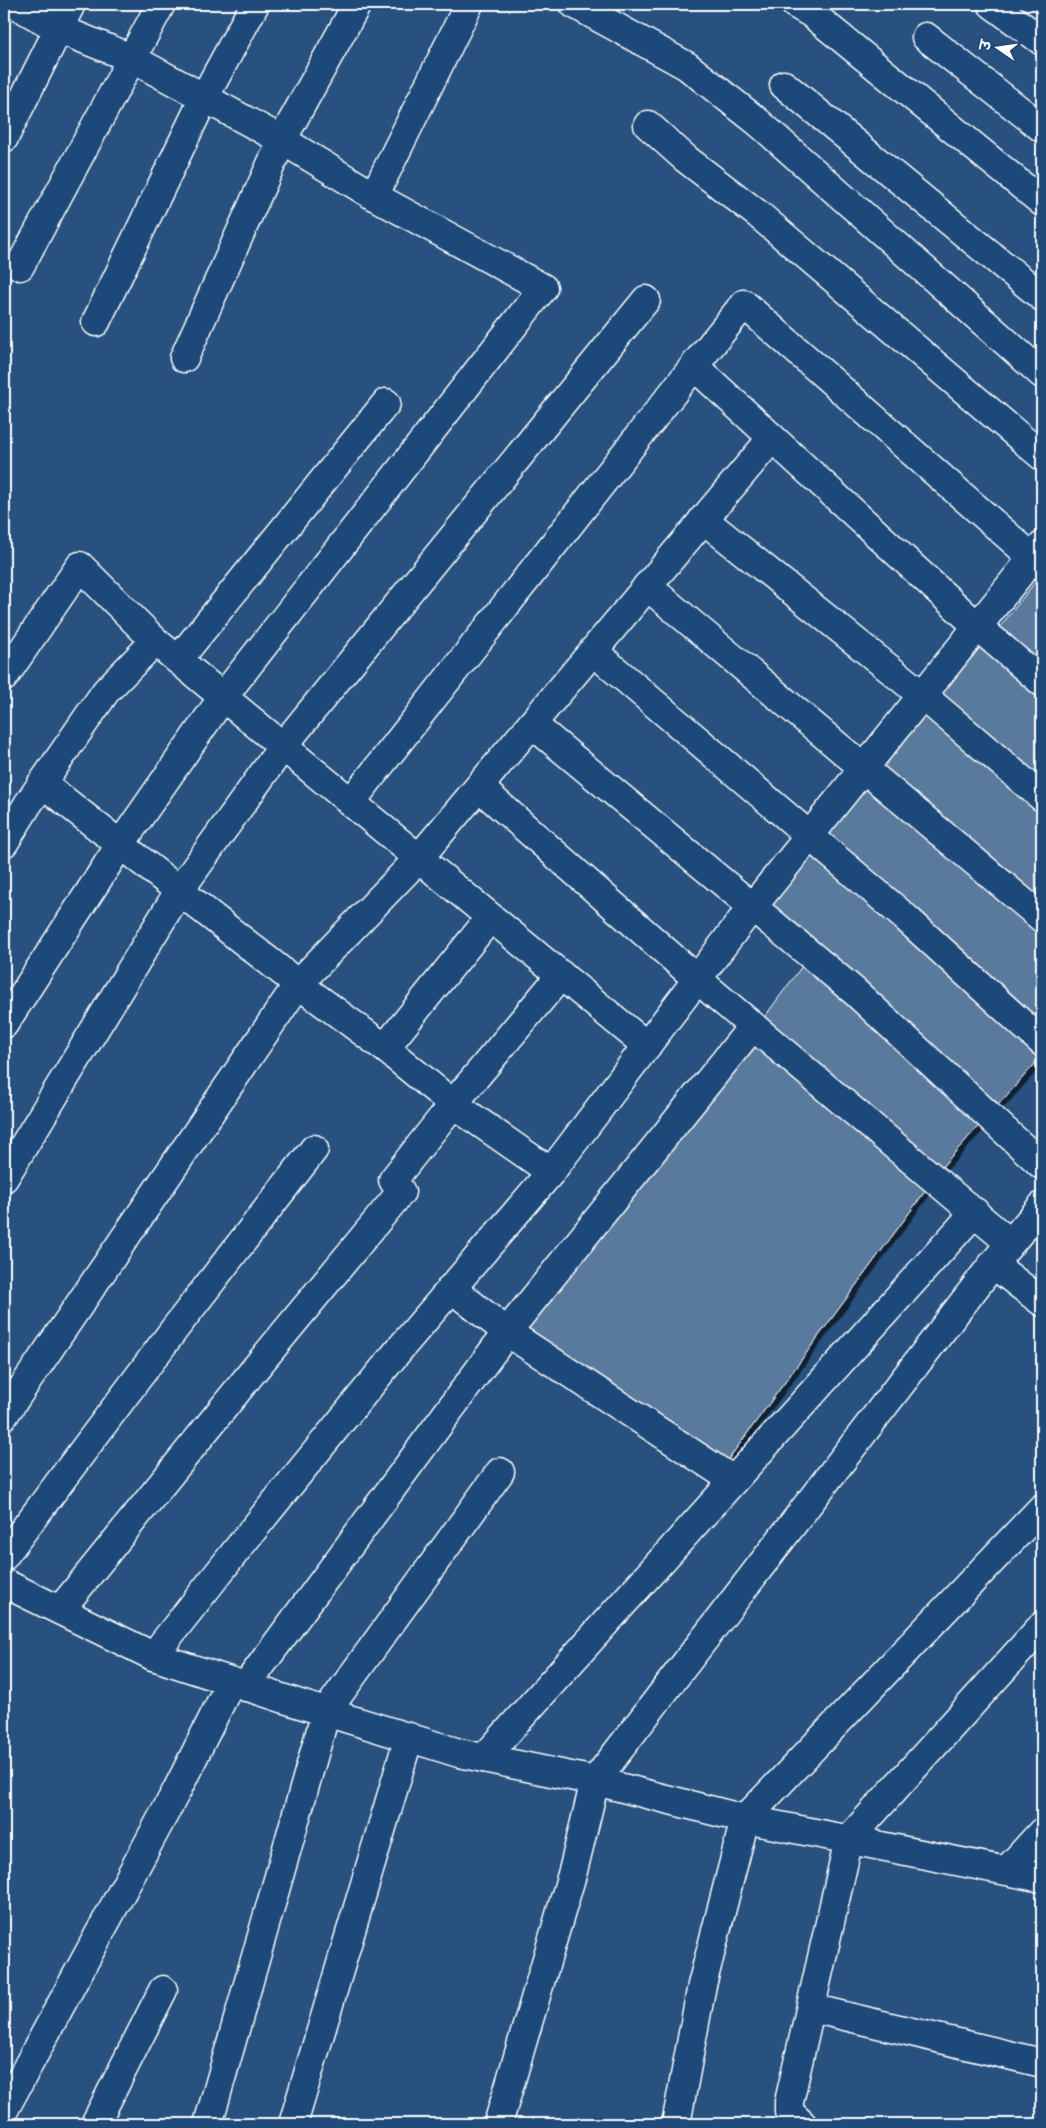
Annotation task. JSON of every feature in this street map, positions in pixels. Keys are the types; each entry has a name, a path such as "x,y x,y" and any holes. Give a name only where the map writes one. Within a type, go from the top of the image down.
{"street":[{"path":"4,1024 120,845 223,697 543,288 374,196 282,140 131,58 59,28 15,4"},
{"path":"4,138 71,4"},
{"path":"20,266 161,4"},
{"path":"96,322 204,98 255,4"},
{"path":"184,358 282,140 357,4"},
{"path":"374,196 469,4"},
{"path":"574,4 687,66 758,122 1042,374"},
{"path":"795,4 812,14 1042,202"},
{"path":"992,4 1042,41"},
{"path":"926,37 1042,128"},
{"path":"784,85 1042,297"},
{"path":"648,125 686,160 759,215 1042,456"},
{"path":"4,1178 179,891 282,746 646,300"},
{"path":"153,1656 398,1351 551,1172 697,979 810,834 977,626 1039,557 744,304 351,802"},
{"path":"694,366 977,626 1042,682"},
{"path":"178,660 386,403"},
{"path":"4,1415 298,984 419,858 772,438"},
{"path":"703,519 922,695 1042,797"},
{"path":"4,677 80,566 178,660 646,1046"},
{"path":"647,586 1042,918"},
{"path":"4,843 106,691 155,640"},
{"path":"593,651 810,834 906,918 1042,1042"},
{"path":"532,724 854,991 1042,1165"},
{"path":"42,784 298,984 385,1048 453,1104 551,1172"},
{"path":"479,786 697,979 975,1212 1002,1254 1042,1302"},
{"path":"385,1048 490,918"},
{"path":"60,1610 401,1192 392,1180 561,975"},
{"path":"4,2110 177,1790 238,1684 508,1332 753,1026"},
{"path":"4,1556 176,1327 314,1149"},
{"path":"498,2124 573,1871 595,1780 1002,1254 1042,1206"},
{"path":"484,1758 975,1212"},
{"path":"451,1288 508,1332 733,1480"},
{"path":"208,2124 326,1712 500,1472"},
{"path":"676,2124 702,1985 745,1819 1042,1508"},
{"path":"4,1582 153,1656 459,1753 595,1780 745,1819 1042,1878"},
{"path":"802,2124 789,2112 789,2102 849,1839 1042,1626"},
{"path":"293,2124 409,1737"},
{"path":"1007,1870 1042,1832"},
{"path":"95,2124 163,1990"},
{"path":"811,2008 1042,2063"}],"building":[{"path":"1039,577 1042,580 1042,672 996,632"},
{"path":"980,641 1042,694 1042,787 937,696"},
{"path":"920,711 1042,816 1042,909 877,766"},
{"path":"866,781 1042,932 1042,1025 822,835"},
{"path":"812,848 1042,1047 1042,1056 999,1104 767,909"},
{"path":"805,962 984,1120 940,1169 763,1019"},
{"path":"755,1041 926,1190 727,1461 519,1329"}]}
